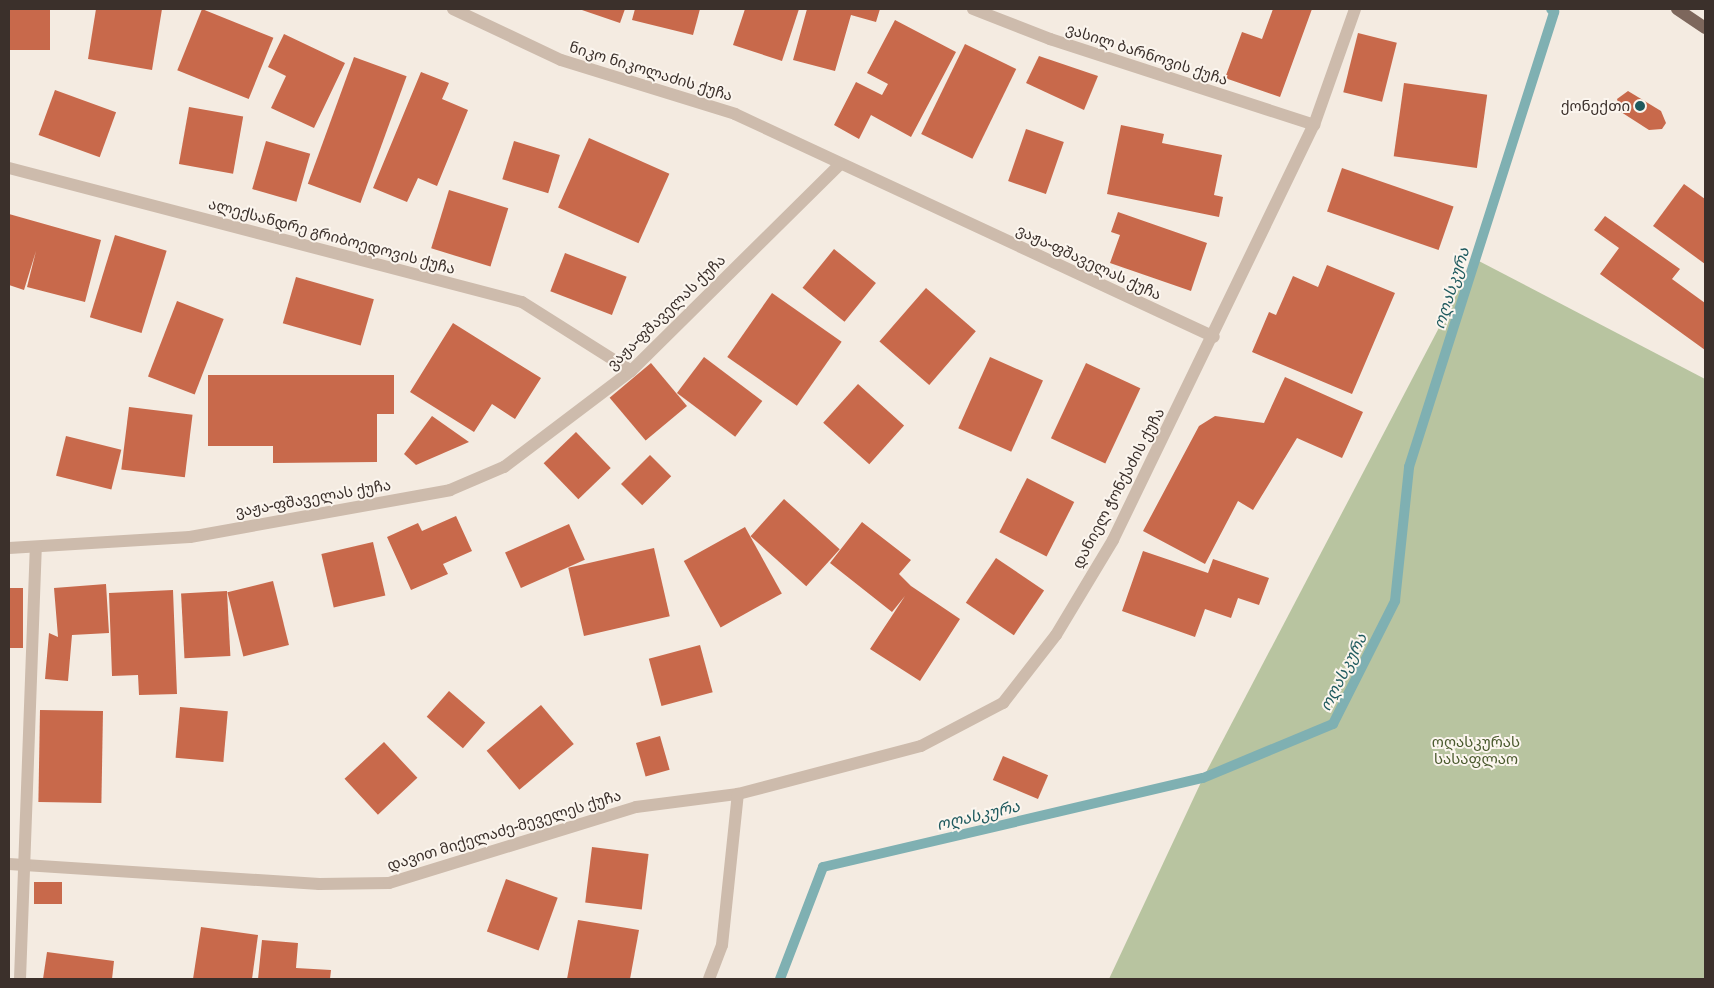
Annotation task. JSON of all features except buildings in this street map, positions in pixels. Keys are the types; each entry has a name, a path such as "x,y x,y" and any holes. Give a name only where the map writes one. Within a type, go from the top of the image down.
{"main road":[{"path":"1677,9 1705,28"}],"street":[{"name":"ნიკო ნიკოლაძის ქუჩა","path":"453,9 561,60 735,114 840,165"},
{"name":"ვასილ ბარნოვის ქუჩა","path":"972,9 1050,39 1314,125"},
{"name":"დანიელ ჭონქაძის ქუჩა","path":"738,794 921,746 1003,703 1056,635 1113,540 1214,337 1314,125 1355,9"},
{"name":"ვაჟა-ფშაველას ქუჩა","path":"9,548 36,549 190,537 450,490 504,467 631,371 840,165 1214,337"},
{"name":"ალექსანდრე გრიბოედოვის ქუჩა","path":"9,168 522,302 631,371"},
{"path":"20,979 36,549"},
{"name":"დავით მიქელაძე-მეველეს ქუჩა","path":"9,864 319,884 389,883 636,807 738,794"},
{"path":"708,979 722,945 738,794"}],"green space":[{"name":"ოღასკურას სასაფლაო","path":"1475,259 1705,379 1705,979 1109,979 1203,778"}],"waterway":[{"name":"ოღასკურა","path":"780,979 823,867 1203,778 1333,724 1395,601 1409,467 1554,12 1551,9"}],"place":[{"name":"ქონექთი","path":"1640,106"}]}
